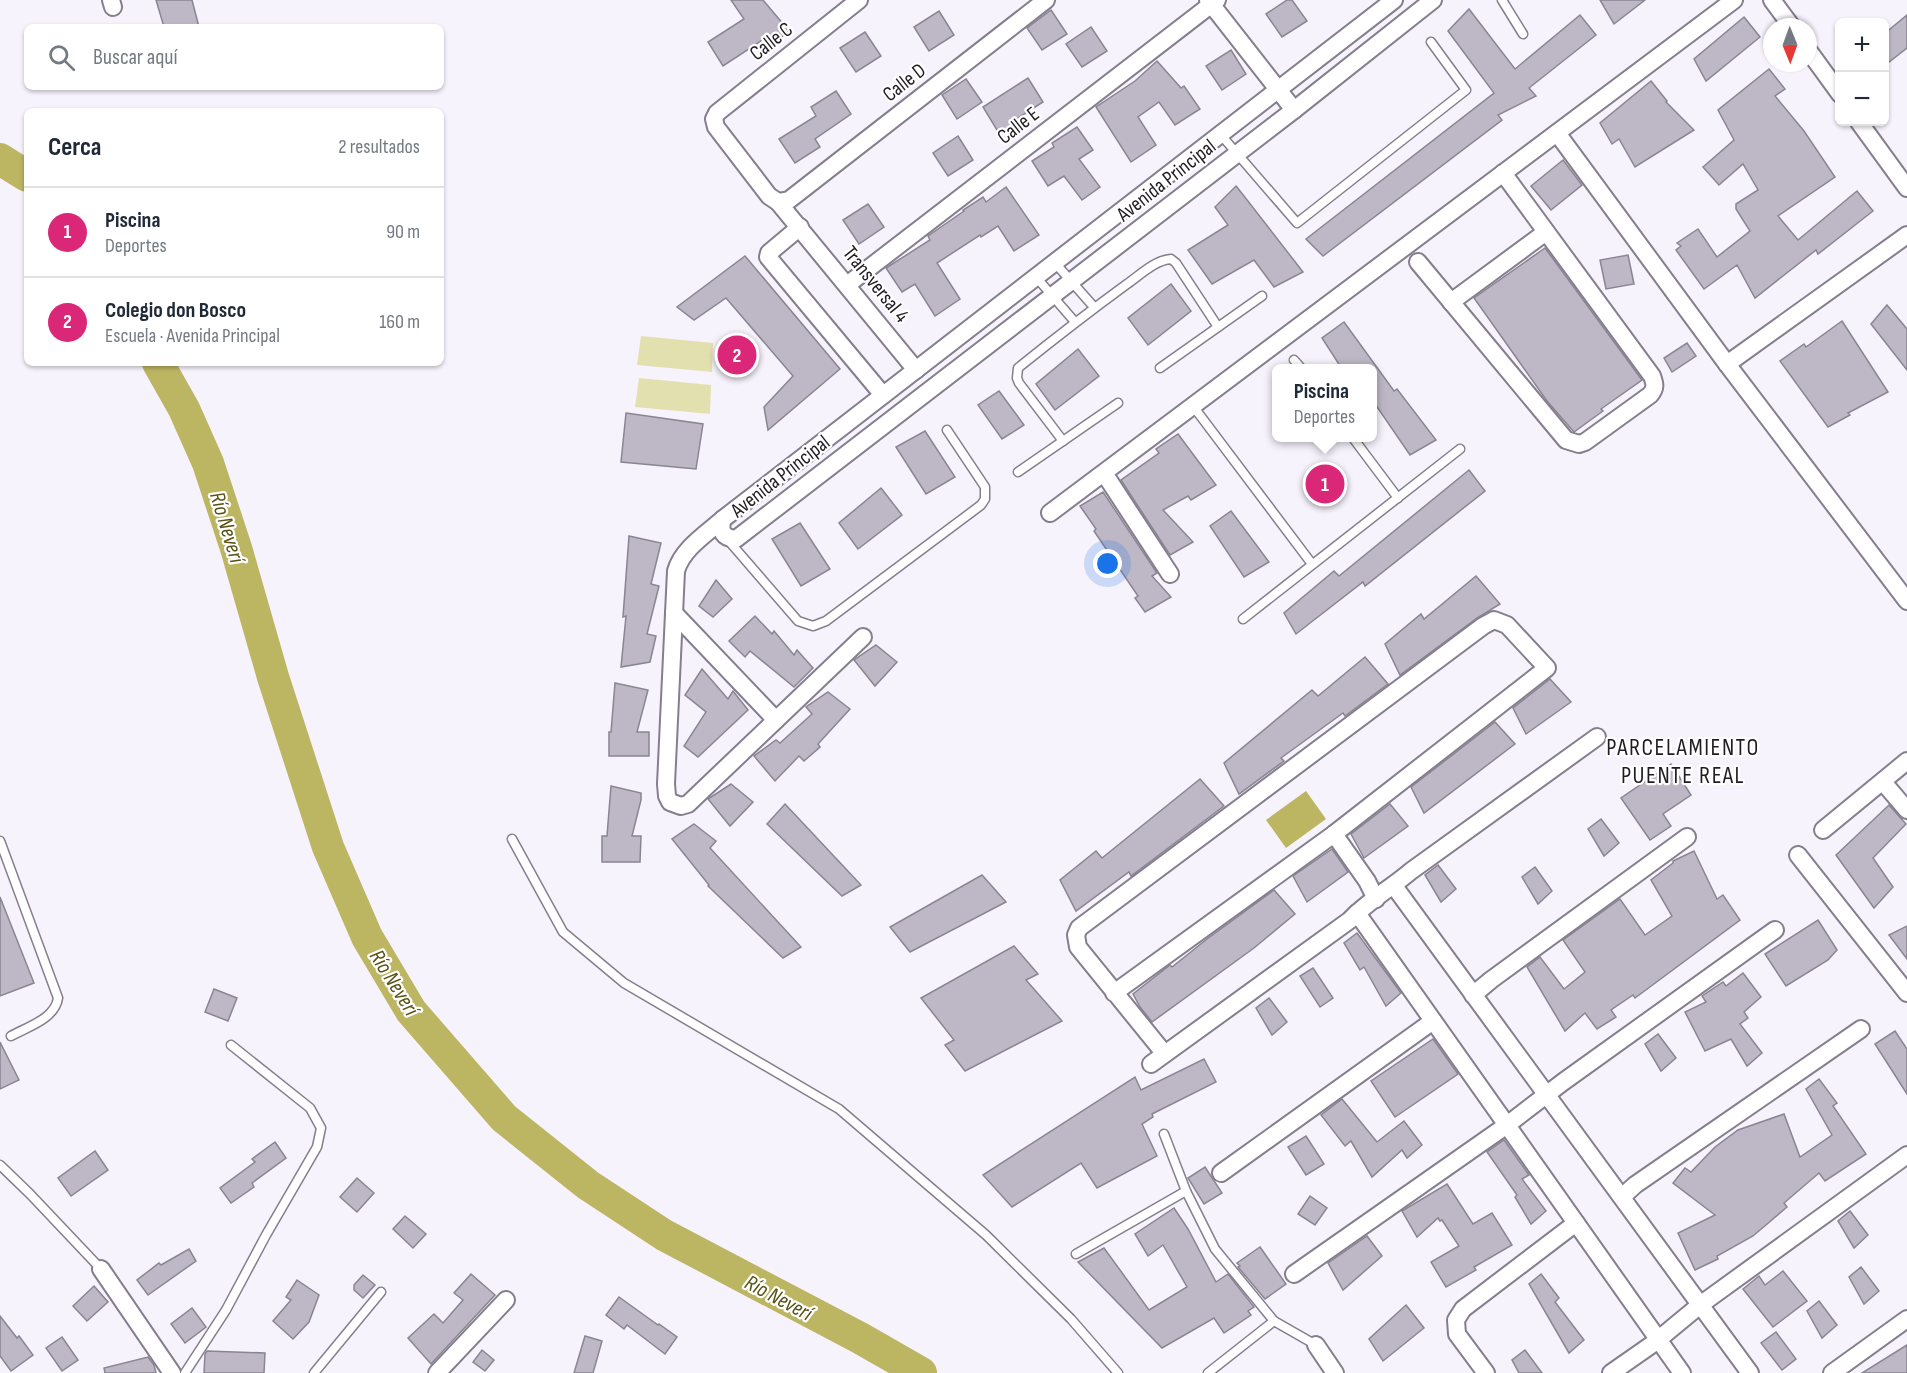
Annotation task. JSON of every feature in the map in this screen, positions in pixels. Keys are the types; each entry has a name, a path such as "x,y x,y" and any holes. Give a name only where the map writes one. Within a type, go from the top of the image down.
{"street":[{"name":"Calle C","path":"714,119 717,113 859,0"},
{"name":"Calle D","path":"784,201 1046,0"},
{"name":"Avenida Principal","path":"1394,0 723,519 722,533 726,537 736,539 1294,110 1433,0"},
{"path":"1050,513 1734,0"},
{"path":"1772,0 1785,18"},
{"path":"1212,1 1294,110"},
{"name":"Calle E","path":"847,285 1212,1"},
{"path":"1817,63 1835,88"},
{"name":"Transversal 4","path":"714,119 716,127 762,187 769,195 784,201 800,227 916,370"},
{"path":"1862,126 1907,188"},
{"path":"1557,133 1907,601"},
{"path":"1418,262 1566,440 1579,444 1585,442 1650,395 1655,385 1652,376 1503,173"},
{"path":"800,227 769,253 768,257 883,395"},
{"path":"1451,302 1546,232"},
{"path":"1728,364 1907,235"},
{"path":"1104,473 1170,574"},
{"path":"723,519 679,561 676,571 666,784 670,802 681,806 688,804 863,637"},
{"path":"674,613 776,720"},
{"path":"1114,993 1334,834 1547,668 1507,626 1494,620 1080,928 1076,935 1078,947 1114,993 1158,1058 1350,920 1411,871 1597,737"},
{"path":"1823,830 1907,761"},
{"path":"1883,782 1907,810"},
{"path":"1334,834 1367,881 1376,899"},
{"path":"1473,995 1688,837"},
{"path":"1798,855 1907,993"},
{"path":"1394,886 1750,1373"},
{"path":"1356,913 1682,1373"},
{"path":"1294,1274 1507,1125 1582,1068 1775,930"},
{"path":"1221,1173 1433,1022"},
{"path":"1622,1197 1635,1185 1861,1029"},
{"path":"1611,1373 1700,1305 1907,1155"},
{"path":"1486,1373 1458,1334 1456,1320 1463,1309 1576,1223"},
{"path":"101,1269 172,1373"},
{"path":"437,1373 506,1300"},
{"path":"1832,1373 1907,1319"},
{"path":"1316,1346 1335,1373"}],"lane":[{"path":"1502,0 1523,34"},
{"path":"1221,135 1297,223 1466,90 1431,42"},
{"path":"1063,441 1019,383 1017,372 1018,368 1095,307 1154,265 1165,259 1171,259 1176,263 1218,327"},
{"path":"1055,263 1095,307"},
{"path":"1036,277 1076,322"},
{"path":"1160,368 1262,296"},
{"path":"1294,360 1297,364"},
{"path":"1018,472 1118,402"},
{"path":"1193,406 1312,564"},
{"path":"726,537 798,621 813,626 826,621 981,506 985,499 985,487 947,430"},
{"path":"1356,442 1398,498"},
{"path":"1243,619 1461,449"},
{"path":"512,839 563,932 624,983 839,1109 986,1235 1071,1319 1118,1373"},
{"path":"0,841 58,998 57,1006 48,1016 11,1036"},
{"path":"185,1373 226,1310 317,1147 321,1128 310,1108 231,1045"},
{"path":"1164,1134 1186,1191 1215,1249 1274,1321 1316,1346"},
{"path":"0,1165 101,1269"},
{"path":"1076,1254 1186,1191"},
{"path":"314,1373 381,1292"},
{"path":"1208,1373 1274,1321"}],"shaded area":[{"path":"641,336 713,343 712,372 637,365"},
{"path":"639,378 711,385 710,414 635,407"},
{"path":"1325,467 1337,472 1342,484 1337,496 1325,501 1313,496 1308,484 1313,472"},
{"path":"1306,791 1326,819 1286,848 1266,820"}],"building":[{"path":"156,0 192,0 198,24 163,24"},
{"path":"731,0 763,0 789,31 773,44 767,37 723,66 708,42 744,19"},
{"path":"1287,0 1292,0 1307,21 1282,37 1266,14"},
{"path":"1600,0 1645,0 1614,24"},
{"path":"1469,9 1515,69 1580,15 1596,35 1529,88 1536,96 1498,115 1502,120 1323,256 1306,239 1494,93 1448,31"},
{"path":"1051,10 1067,34 1042,50 1027,28"},
{"path":"939,11 954,35 929,51 914,27"},
{"path":"1907,15 1907,48 1889,62 1889,30"},
{"path":"1744,17 1760,37 1706,81 1694,59"},
{"path":"1091,27 1107,51 1082,67 1066,44"},
{"path":"865,32 881,56 856,72 840,48"},
{"path":"1231,50 1246,74 1222,90 1206,66"},
{"path":"1157,61 1181,88 1184,86 1200,109 1175,125 1159,102 1138,117 1156,145 1131,162 1096,107 1135,81"},
{"path":"1765,72 1771,72 1785,89 1775,96 1804,131 1835,177 1778,216 1798,240 1857,191 1873,211 1818,254 1816,250 1755,298 1737,265 1704,289 1676,250 1681,246 1677,243 1698,229 1717,257 1750,231 1736,209 1736,204 1758,190 1743,164 1719,185 1703,167 1734,140 1718,110"},
{"path":"1028,78 1043,102 1015,120 1018,124 1000,135 983,107"},
{"path":"966,79 982,102 957,119 942,95"},
{"path":"1651,81 1666,102 1694,130 1635,167 1619,139 1612,144 1600,123"},
{"path":"836,91 851,114 815,139 820,147 795,163 779,139 816,116 811,107"},
{"path":"1077,127 1093,150 1079,159 1100,187 1082,200 1064,176 1048,186 1032,161 1054,147 1052,143"},
{"path":"958,136 973,160 948,176 933,153"},
{"path":"1563,160 1582,185 1551,210 1531,186"},
{"path":"1236,186 1303,272 1274,287 1254,260 1212,284 1188,250 1228,225 1215,207"},
{"path":"1006,187 1039,235 1014,251 998,226 937,263 960,299 935,316 915,284 902,292 886,268 930,240 928,236 963,210 983,197 986,202"},
{"path":"868,204 884,227 859,244 843,220"},
{"path":"1545,248 1642,380 1601,409 1603,411 1574,432 1547,401 1474,298"},
{"path":"1628,255 1634,284 1606,289 1600,260"},
{"path":"745,256 840,369 768,430 764,407 793,376 726,298 694,320 677,307"},
{"path":"1171,284 1191,311 1148,345 1128,318"},
{"path":"1887,305 1907,329 1907,370 1871,324"},
{"path":"1842,321 1888,392 1848,413 1850,415 1828,427 1780,361 1804,344 1806,347"},
{"path":"1344,322 1374,364 1339,364 1322,338"},
{"path":"1687,343 1696,356 1672,372 1664,358"},
{"path":"1078,349 1099,376 1055,410 1036,384"},
{"path":"1377,368 1394,391 1397,389 1436,440 1410,455 1377,407"},
{"path":"999,391 1024,425 1002,439 978,405"},
{"path":"626,413 703,424 696,469 621,462"},
{"path":"925,431 955,477 926,494 896,447"},
{"path":"1178,434 1216,485 1191,500 1188,496 1163,510 1193,542 1170,555 1121,480 1159,453 1156,449"},
{"path":"1469,470 1485,491 1365,586 1363,582 1296,634 1284,613 1334,571 1339,576"},
{"path":"881,488 902,515 858,549 839,523"},
{"path":"1103,492 1157,573 1152,576 1171,597 1145,612 1135,598 1138,596 1080,506"},
{"path":"1231,511 1269,562 1244,577 1210,526"},
{"path":"800,523 830,569 801,586 772,539"},
{"path":"629,536 661,543 651,584 659,586 647,634 656,636 650,662 621,667 626,616 623,617"},
{"path":"1476,576 1500,604 1477,618 1400,675 1385,644 1421,614 1424,619"},
{"path":"716,580 732,599 713,617 699,606"},
{"path":"755,616 772,634 774,631 794,655 797,650 813,668 794,687 750,651 745,657 729,641"},
{"path":"876,645 897,662 875,686 854,660"},
{"path":"1365,657 1388,684 1345,716 1343,713 1281,758 1284,761 1239,794 1224,763 1312,690 1318,696"},
{"path":"702,669 728,699 733,691 748,710 698,757 684,746 706,712 685,695"},
{"path":"1550,679 1571,702 1526,734 1513,708"},
{"path":"615,683 648,690 637,732 649,732 649,756 609,756 609,732 611,732"},
{"path":"828,692 850,709 818,744 820,747 804,761 799,756 775,781 754,756 776,740 780,743 812,714 806,707"},
{"path":"1495,722 1515,744 1424,813 1411,787"},
{"path":"1671,764 1691,795 1663,814 1671,826 1650,840 1621,798"},
{"path":"1200,779 1224,806 1131,876 1129,872 1076,911 1060,880 1096,851 1102,858"},
{"path":"731,784 753,802 730,826 708,799"},
{"path":"611,786 641,793 632,836 641,836 640,862 602,862 602,836 607,836"},
{"path":"785,804 861,885 842,896 767,824"},
{"path":"1390,804 1408,826 1364,858 1351,834"},
{"path":"1889,805 1906,824 1873,858 1893,887 1874,908 1836,855"},
{"path":"1601,819 1619,843 1604,856 1588,829"},
{"path":"694,824 716,841 710,848 801,947 783,958 708,886 672,839"},
{"path":"1332,849 1348,872 1307,902 1293,876"},
{"path":"1694,851 1717,899 1723,895 1740,920 1635,998 1633,995 1611,1010 1616,1017 1597,1029 1585,1013 1565,1031 1527,967 1540,957 1564,989 1585,972 1563,940 1620,899 1645,935 1672,916 1651,880 1673,861"},
{"path":"1438,865 1456,889 1441,902 1425,875"},
{"path":"1535,867 1552,891 1538,904 1522,877"},
{"path":"982,875 1006,902 910,952 890,927"},
{"path":"1274,890 1295,914 1254,948 1152,1022 1133,994"},
{"path":"0,897 34,983 0,996"},
{"path":"1818,920 1837,950 1828,960 1786,986 1765,954"},
{"path":"1907,926 1907,959 1889,935"},
{"path":"1357,933 1401,993 1386,1006 1364,967 1360,970 1344,943"},
{"path":"1014,946 1038,974 1026,980 1062,1021 965,1071 945,1045 954,1040 921,998"},
{"path":"1313,968 1333,998 1320,1007 1300,976"},
{"path":"1743,973 1761,997 1744,1012 1748,1018 1740,1024 1762,1053 1747,1066 1731,1039 1705,1051 1685,1012 1706,1002 1702,996 1723,982 1726,986"},
{"path":"214,989 237,998 228,1021 205,1012"},
{"path":"1269,998 1287,1022 1272,1035 1256,1008"},
{"path":"1895,1031 1907,1049 1907,1094 1875,1044"},
{"path":"1658,1034 1676,1058 1661,1071 1645,1044"},
{"path":"1433,1039 1458,1074 1395,1117 1371,1081"},
{"path":"0,1042 19,1080 0,1089"},
{"path":"1204,1059 1216,1082 1152,1114 1153,1117 1142,1124 1157,1156 1097,1188 1081,1163 1012,1207 983,1175 1135,1077 1141,1090"},
{"path":"1819,1079 1837,1103 1833,1106 1866,1154 1825,1181 1819,1173 1784,1203 1787,1207 1753,1236 1717,1256 1718,1259 1695,1270 1678,1233 1715,1215 1673,1183 1685,1168 1691,1172 1715,1147 1738,1130 1784,1114 1800,1157 1832,1135 1806,1089"},
{"path":"1342,1099 1377,1142 1404,1121 1422,1145 1407,1158 1402,1150 1372,1177 1351,1141 1345,1146 1321,1115"},
{"path":"1306,1136 1324,1164 1306,1175 1288,1147"},
{"path":"1504,1140 1529,1175 1522,1179 1546,1211 1531,1224 1515,1197 1517,1195 1487,1152"},
{"path":"275,1142 286,1158 252,1183 254,1187 231,1203 220,1188 255,1162 252,1159"},
{"path":"95,1151 108,1170 71,1196 58,1178"},
{"path":"1205,1167 1222,1193 1204,1204 1188,1178"},
{"path":"357,1178 374,1193 357,1212 340,1197"},
{"path":"1447,1184 1473,1224 1492,1213 1512,1245 1474,1267 1476,1270 1446,1287 1431,1262 1459,1246 1442,1220 1438,1218 1417,1237 1402,1211"},
{"path":"1310,1196 1327,1208 1315,1225 1298,1214"},
{"path":"1174,1208 1188,1229 1216,1282 1228,1274 1254,1307 1248,1311 1251,1315 1224,1333 1214,1318 1162,1348 1078,1262 1104,1248 1149,1310 1187,1287 1163,1245 1148,1256 1135,1234"},
{"path":"1850,1211 1868,1235 1854,1248 1838,1221"},
{"path":"405,1216 426,1234 413,1248 393,1229"},
{"path":"1367,1236 1382,1256 1343,1290 1328,1263"},
{"path":"1260,1247 1286,1284 1265,1299 1237,1263"},
{"path":"189,1249 196,1261 148,1295 137,1280 159,1263 161,1265"},
{"path":"1861,1267 1879,1291 1864,1304 1849,1277"},
{"path":"1783,1271 1807,1301 1773,1327 1743,1289 1759,1276 1765,1285"},
{"path":"471,1274 495,1295 431,1364 408,1338 434,1314 443,1323 463,1300 454,1293"},
{"path":"1541,1274 1559,1298 1555,1302 1584,1340 1569,1353 1529,1284"},
{"path":"363,1275 375,1285 363,1298 354,1290 354,1285"},
{"path":"297,1280 319,1295 309,1322 293,1339 273,1321 291,1300 286,1297"},
{"path":"94,1286 108,1302 87,1321 73,1306"},
{"path":"619,1297 677,1337 665,1354 627,1325 624,1329 606,1315"},
{"path":"1819,1301 1837,1325 1822,1338 1807,1311"},
{"path":"1406,1305 1424,1328 1383,1361 1369,1339"},
{"path":"192,1308 206,1327 185,1343 171,1324"},
{"path":"0,1316 33,1355 11,1371 0,1356"},
{"path":"1776,1332 1796,1359 1782,1370 1761,1343"},
{"path":"585,1336 602,1341 593,1373 574,1373"},
{"path":"62,1337 78,1360 62,1371 46,1348"},
{"path":"1907,1345 1907,1373 1862,1373"},
{"path":"482,1350 494,1360 485,1371 473,1362"},
{"path":"1525,1350 1542,1373 1519,1373 1512,1360"},
{"path":"207,1351 265,1353 264,1373 204,1373"},
{"path":"148,1357 156,1373 105,1373 104,1368"}],"waterway":[{"name":"Río Neverí","path":"0,159 24,174"},
{"name":"Río Neverí","path":"160,366 184,409 208,463 328,847 367,937 411,1011 504,1118 588,1185 664,1235 860,1338 921,1373"}],"place":[{"name":"Colegio don Bosco","path":"737,355"},
{"name":"Piscina","path":"1325,484"}],"district":[{"name":"PARCELAMIENTO PUENTE REAL","path":"1683,761"}]}
